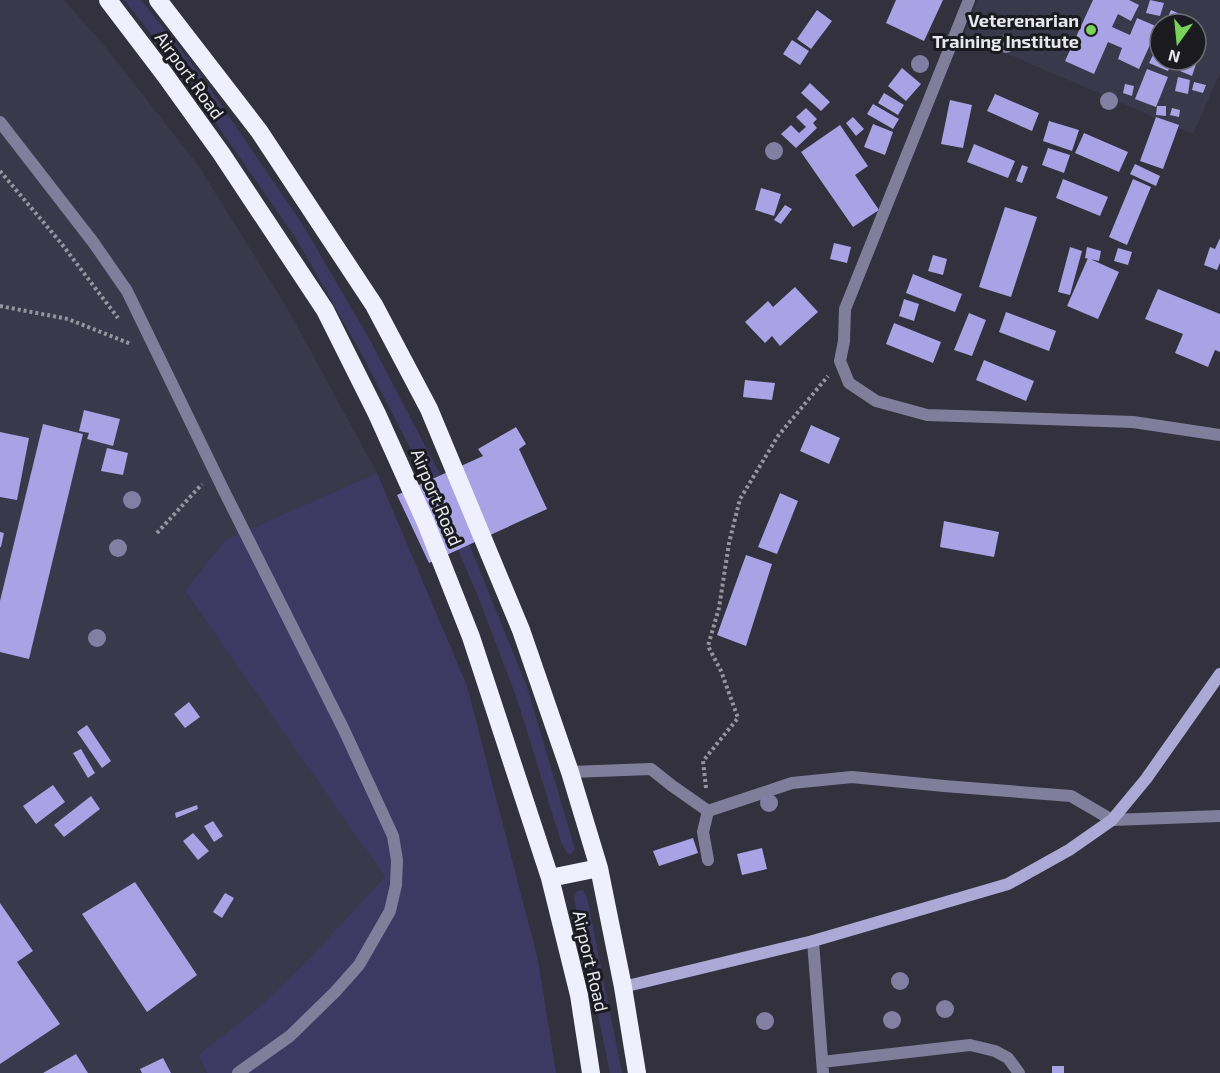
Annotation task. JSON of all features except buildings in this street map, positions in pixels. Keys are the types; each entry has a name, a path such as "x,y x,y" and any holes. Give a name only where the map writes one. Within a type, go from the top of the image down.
{"highway":[{"name":"Airport Road","path":"108,0 165,75 325,310 377,414 426,523 471,637 550,878 579,995 591,1073"},
{"name":"Airport Road","path":"158,0 259,131 368,295 429,409 521,630 570,772 599,868 623,987 637,1073"},
{"path":"550,878 599,868"}],"street":[{"path":"969,0 845,309 844,341 840,361 849,382 876,401 927,415 1132,422 1220,435"},
{"path":"0,122 93,242 127,291 344,730 393,836 397,860 396,885 390,910 359,964 335,992 290,1036 238,1073"},
{"path":"623,987 813,941 1008,884 1069,850 1112,820 1146,779 1220,674"},
{"path":"570,772 651,769 708,811"},
{"path":"708,811 792,783 852,777 1071,796 1112,820 1220,816"},
{"path":"708,811 703,832 708,860"},
{"path":"813,941 823,1067 970,1045 995,1050 1008,1058 1019,1073"}],"path":[{"path":"0,171 61,243 119,319"},
{"path":"0,306 68,319 140,348 133,338"},
{"path":"708,811 703,761 738,718 722,671 708,646 719,608 729,543 740,499 778,435 840,361"},
{"path":"156,533 205,480"}],"shaded area":[{"path":"0,0 64,0 106,48 198,165 290,313 377,473 225,540 185,591 386,877 308,960 258,1008 198,1055 207,1073 0,1073"},
{"path":"124,0 141,0 198,71 303,225 371,342 445,484 527,687 575,849 571,854 567,853 561,842 517,699 479,599 436,498 361,353 297,240 175,64"},
{"path":"978,0 1220,0 1220,73 1193,134 964,35"},
{"path":"377,473 467,686 538,960 556,1073 207,1073 198,1055 258,1008 308,960 385,877 185,591 225,540"},
{"path":"583,890 587,897 622,1073 610,1073 574,898 577,891"}],"place":[{"name":"Veterenarian Training Institute","path":"1091,30"}]}
